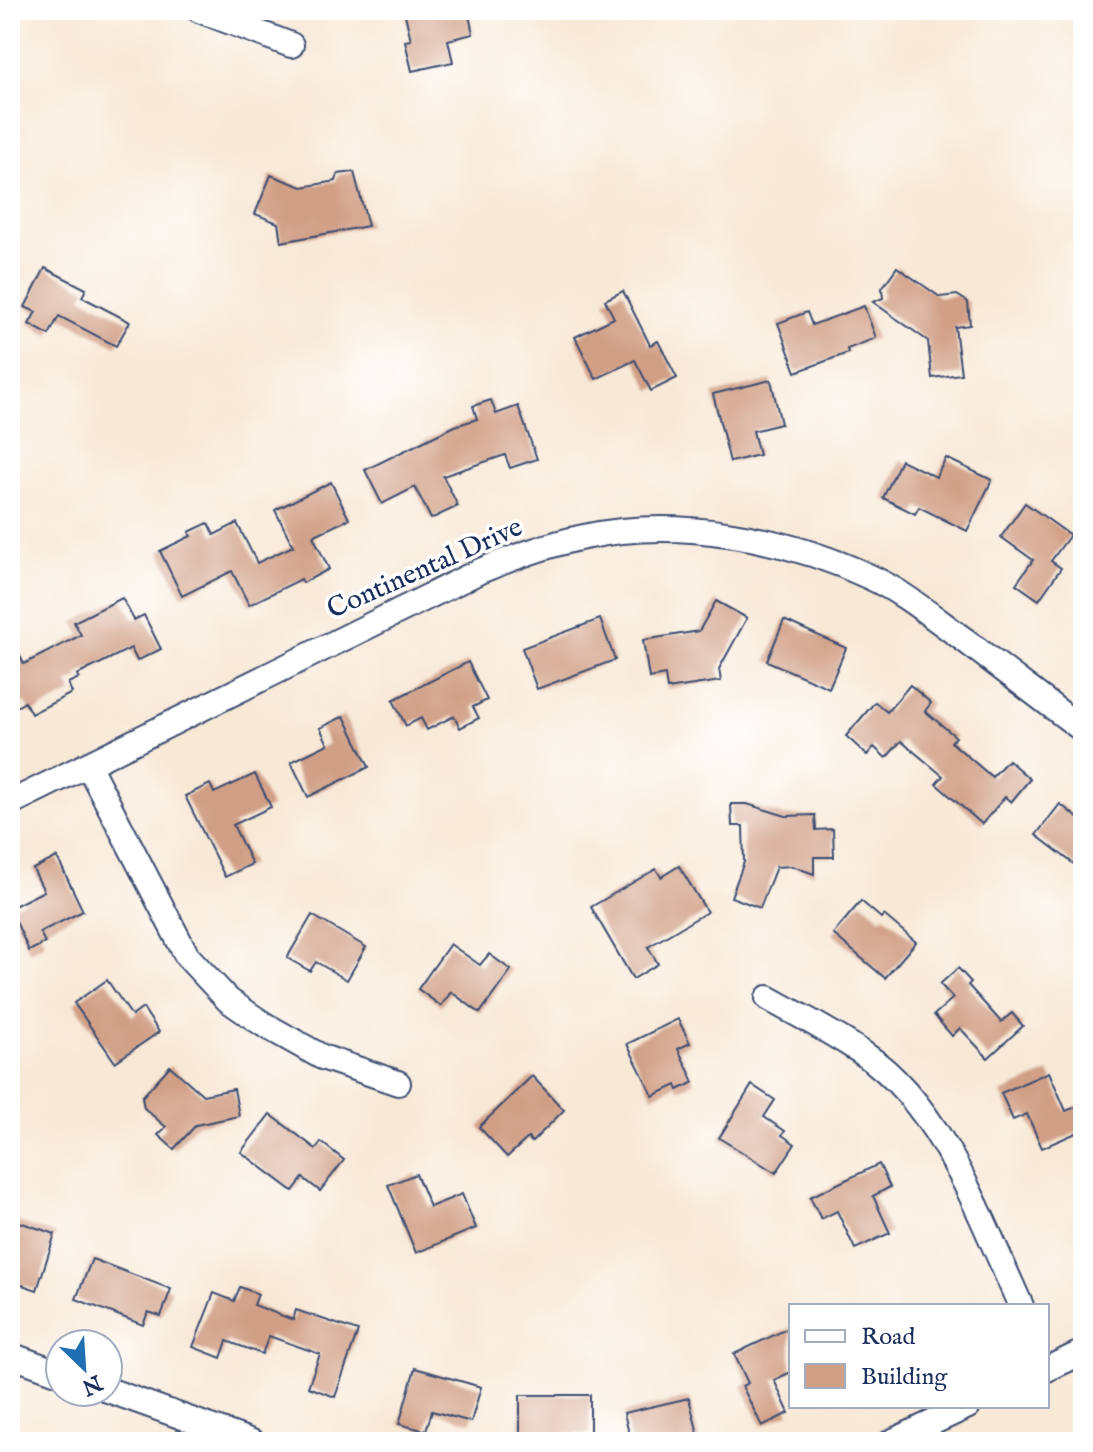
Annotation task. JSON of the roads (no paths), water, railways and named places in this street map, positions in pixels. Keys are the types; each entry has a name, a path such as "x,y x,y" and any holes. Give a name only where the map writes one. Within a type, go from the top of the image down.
{"street":[{"path":"199,10 291,45"},
{"name":"Continental Drive","path":"10,803 480,571 519,555 585,536 648,529 758,539 871,577 920,607 1083,730"},
{"path":"88,765 187,956 228,1000 322,1057 398,1083"},
{"path":"768,998 866,1055 909,1095 942,1139 1020,1304"},
{"path":"1049,1366 1083,1352"},
{"path":"10,1355 44,1367"},
{"path":"124,1396 252,1442"},
{"path":"891,1442 964,1408"}]}
